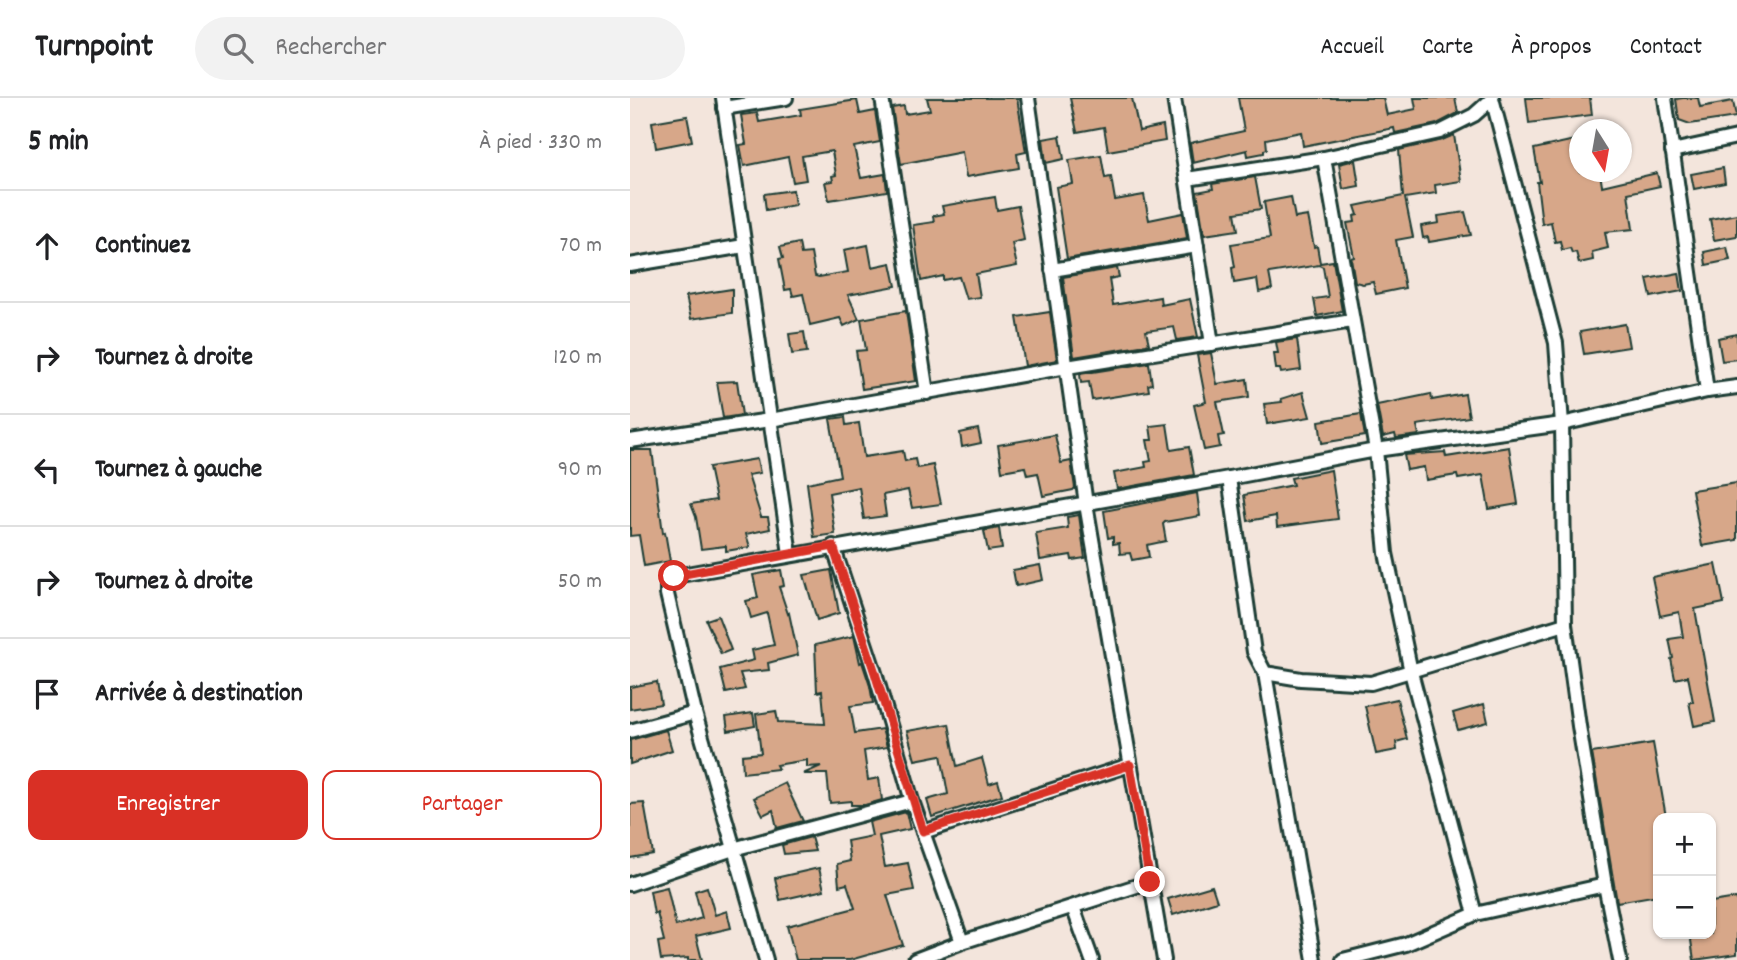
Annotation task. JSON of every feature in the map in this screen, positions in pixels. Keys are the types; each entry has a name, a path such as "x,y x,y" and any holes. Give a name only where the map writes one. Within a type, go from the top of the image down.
{"street":[{"path":"786,98 724,103 790,554"},
{"path":"883,98 927,393"},
{"path":"1028,98 1086,503 1164,960"},
{"path":"1174,98 1212,344"},
{"path":"1187,179 1324,158 1450,129 1474,116 1492,98"},
{"path":"1492,98 1556,343 1562,424 1565,624 1605,885 1620,960"},
{"path":"1665,98 1707,391"},
{"path":"1672,151 1737,138"},
{"path":"1324,158 1376,450 1386,553 1411,672 1475,914"},
{"path":"630,265 744,246"},
{"path":"1052,270 1197,246"},
{"path":"630,441 770,420 1067,367 1352,321"},
{"path":"766,960 695,713 667,594 667,583 674,576 1376,450 1562,424 1707,391 1737,388"},
{"path":"1229,478 1254,652 1265,673 1314,960"},
{"path":"833,546 875,673 912,801 962,942"},
{"path":"1265,673 1301,679 1371,683 1565,624"},
{"path":"630,732 695,713"},
{"path":"923,831 1130,765"},
{"path":"630,884 733,849 912,801"},
{"path":"915,960 962,942 1150,882"},
{"path":"1343,960 1406,944 1475,914 1605,885"},
{"path":"1073,907 1092,960"}],"building":[{"path":"927,98 1017,98 1026,152 1017,154 1019,168 966,177 962,152 901,164 892,108 904,106 905,114 930,110"},
{"path":"1070,98 1132,98 1139,131 1163,126 1165,141 1108,151 1104,127 1077,132"},
{"path":"1238,98 1383,98 1387,115 1416,109 1414,98 1455,98 1458,113 1437,124 1395,133 1394,128 1303,146 1301,132 1266,139 1267,149 1264,153 1248,156 1247,150 1193,163 1190,143 1244,131"},
{"path":"1526,98 1590,98 1592,115 1529,123"},
{"path":"1698,98 1700,107 1733,101 1736,117 1690,124 1679,120 1676,99"},
{"path":"857,100 860,114 875,111 880,142 854,147 861,178 885,174 887,191 829,200 825,182 833,181 832,176 836,175 832,151 802,156 806,180 793,182 788,157 744,166 740,145 746,144 741,115 757,113 759,122 801,115 800,109"},
{"path":"687,116 692,141 656,148 652,122"},
{"path":"1454,135 1461,181 1435,185 1436,193 1405,198 1413,237 1396,240 1405,288 1376,294 1373,282 1355,282 1351,258 1354,257 1347,223 1355,222 1354,216 1358,215 1355,206 1403,196 1399,150"},
{"path":"1060,136 1064,159 1046,163 1043,139"},
{"path":"1569,141 1569,182 1601,182 1602,186 1632,182 1632,179 1657,173 1660,186 1628,193 1633,229 1605,232 1608,248 1592,252 1593,260 1579,263 1576,252 1572,253 1570,248 1562,250 1560,241 1555,242 1551,222 1542,224 1537,182 1540,182 1534,149"},
{"path":"1101,155 1105,178 1111,177 1115,200 1144,195 1149,220 1183,213 1187,238 1067,259 1056,187 1073,184 1069,160"},
{"path":"1355,160 1359,186 1343,189 1339,164"},
{"path":"1723,168 1725,183 1694,189 1691,174"},
{"path":"1255,177 1261,209 1235,213 1238,230 1204,235 1197,192 1213,189 1212,184"},
{"path":"793,190 795,205 766,210 764,194"},
{"path":"995,197 997,210 1018,206 1024,240 1012,243 1017,266 976,274 980,297 966,299 959,277 943,280 943,276 921,281 913,225 934,222 933,216 944,214 942,206"},
{"path":"1291,197 1295,218 1308,216 1320,263 1333,261 1342,311 1317,316 1314,299 1328,297 1323,267 1319,265 1269,273 1272,289 1259,292 1257,279 1234,283 1232,268 1235,267 1231,244 1270,238 1264,202"},
{"path":"1465,212 1471,235 1429,242 1428,237 1423,238 1421,226 1439,223 1438,216"},
{"path":"1737,214 1737,236 1714,240 1710,219"},
{"path":"799,243 801,254 811,253 815,276 819,277 848,272 844,250 868,245 872,267 891,263 896,286 848,295 859,319 844,326 840,318 810,325 803,294 793,296 791,289 785,290 779,259 783,258 780,247"},
{"path":"1727,247 1730,260 1706,265 1704,252"},
{"path":"1117,268 1119,277 1109,279 1113,305 1160,297 1161,305 1190,299 1198,337 1177,340 1174,327 1146,331 1149,344 1074,357 1063,277"},
{"path":"1679,273 1682,291 1651,297 1647,279"},
{"path":"732,289 732,313 691,319 686,296"},
{"path":"906,311 916,381 862,389 856,351 866,350 861,319"},
{"path":"1050,312 1057,360 1025,366 1017,317"},
{"path":"1625,324 1629,347 1584,354 1580,332"},
{"path":"804,332 807,352 792,354 789,334"},
{"path":"1737,334 1737,359 1722,361 1718,338"},
{"path":"1297,339 1301,370 1281,373 1280,369 1276,369 1276,342"},
{"path":"1211,353 1217,384 1247,379 1249,397 1217,402 1224,435 1218,436 1220,447 1204,450 1194,405 1206,402 1197,355"},
{"path":"1149,363 1152,384 1148,385 1149,391 1092,400 1089,382 1081,383 1080,374"},
{"path":"737,381 742,415 723,418 717,382"},
{"path":"1303,392 1310,417 1267,424 1264,404 1282,402 1281,399"},
{"path":"1431,394 1432,400 1465,394 1469,417 1417,425 1419,435 1396,438 1395,434 1383,437 1377,405"},
{"path":"1361,414 1365,436 1322,443 1319,421"},
{"path":"845,417 846,425 859,423 864,457 903,451 905,461 915,459 917,468 933,465 941,504 912,508 908,490 883,495 886,516 864,519 859,487 829,493 835,534 814,537 807,483 840,476 830,419"},
{"path":"1167,424 1171,450 1189,447 1194,475 1117,489 1114,473 1146,467 1145,462 1151,461 1147,440 1152,440 1150,426"},
{"path":"978,429 981,443 962,447 960,433"},
{"path":"1055,435 1061,463 1071,461 1075,488 1073,490 1043,496 1038,473 1027,475 1025,467 1002,471 998,445"},
{"path":"1509,447 1518,504 1489,509 1483,475 1458,479 1457,475 1426,480 1424,467 1407,470 1404,455 1445,452 1446,457"},
{"path":"630,450 652,450 663,533 665,532 670,561 644,566 639,535 630,536"},
{"path":"757,459 760,473 748,475 761,517 768,517 770,529 746,534 750,547 726,551 726,546 701,549 691,504 716,500 709,467"},
{"path":"1331,470 1338,519 1277,527 1276,516 1248,521 1244,495 1293,485 1291,478"},
{"path":"1737,483 1737,540 1702,546 1692,490"},
{"path":"1197,493 1200,516 1165,522 1163,524 1166,541 1147,545 1149,557 1132,560 1130,553 1120,554 1119,543 1113,544 1113,537 1108,538 1104,511"},
{"path":"1079,515 1085,558 1072,560 1071,555 1040,560 1036,533 1068,528 1067,517"},
{"path":"999,528 1002,549 988,551 984,531"},
{"path":"1716,564 1724,603 1695,609 1715,722 1694,726 1689,702 1693,702 1688,676 1675,679 1671,659 1669,639 1683,637 1679,612 1660,616 1652,577"},
{"path":"1040,565 1043,580 1016,586 1013,570"},
{"path":"781,570 784,586 779,587 789,613 798,655 768,663 769,670 740,673 745,689 726,693 720,669 754,660 752,650 774,645 767,613 751,618 746,601 758,598 753,575"},
{"path":"831,570 839,613 817,620 804,575"},
{"path":"718,616 731,650 721,654 706,620"},
{"path":"854,636 873,703 850,706 855,733 882,729 887,747 864,751 868,780 879,778 882,800 865,805 851,805 851,801 830,803 827,774 803,774 821,766 807,767 807,760 776,765 778,769 743,773 742,755 761,753 756,714 776,711 778,722 825,724 822,691 817,692 815,645"},
{"path":"657,682 661,704 630,709 630,687"},
{"path":"1397,699 1407,739 1396,742 1397,750 1376,754 1365,706"},
{"path":"1484,704 1488,722 1458,730 1453,713"},
{"path":"753,713 755,726 728,731 726,717"},
{"path":"949,724 957,766 982,758 989,784 998,781 1002,795 932,817 927,800 948,794 941,755 915,760 907,731"},
{"path":"666,730 672,750 630,764 630,740"},
{"path":"1653,743 1665,813 1653,813 1653,896 1617,902 1592,753"},
{"path":"785,783 803,821 777,828 773,810 763,815 754,798"},
{"path":"644,803 653,854 630,858 630,804"},
{"path":"906,812 910,829 879,836 885,867 908,863 914,890 887,895 903,945 850,960 796,960 787,926 855,908 847,884 839,886 837,864 850,861 847,841 872,836 869,822"},
{"path":"811,837 815,851 784,854 782,845"},
{"path":"819,868 824,890 780,900 775,878"},
{"path":"1212,886 1217,901 1173,915 1168,899"},
{"path":"667,887 676,926 702,918 695,891 707,887 715,915 727,911 731,928 696,936 702,960 661,960 658,942 664,941 657,913 654,914 650,891"},
{"path":"1737,898 1737,954 1694,960 1691,939 1716,939 1716,901"}],"route":[{"path":"674,576 833,546 923,831 1130,765 1150,882"}]}
